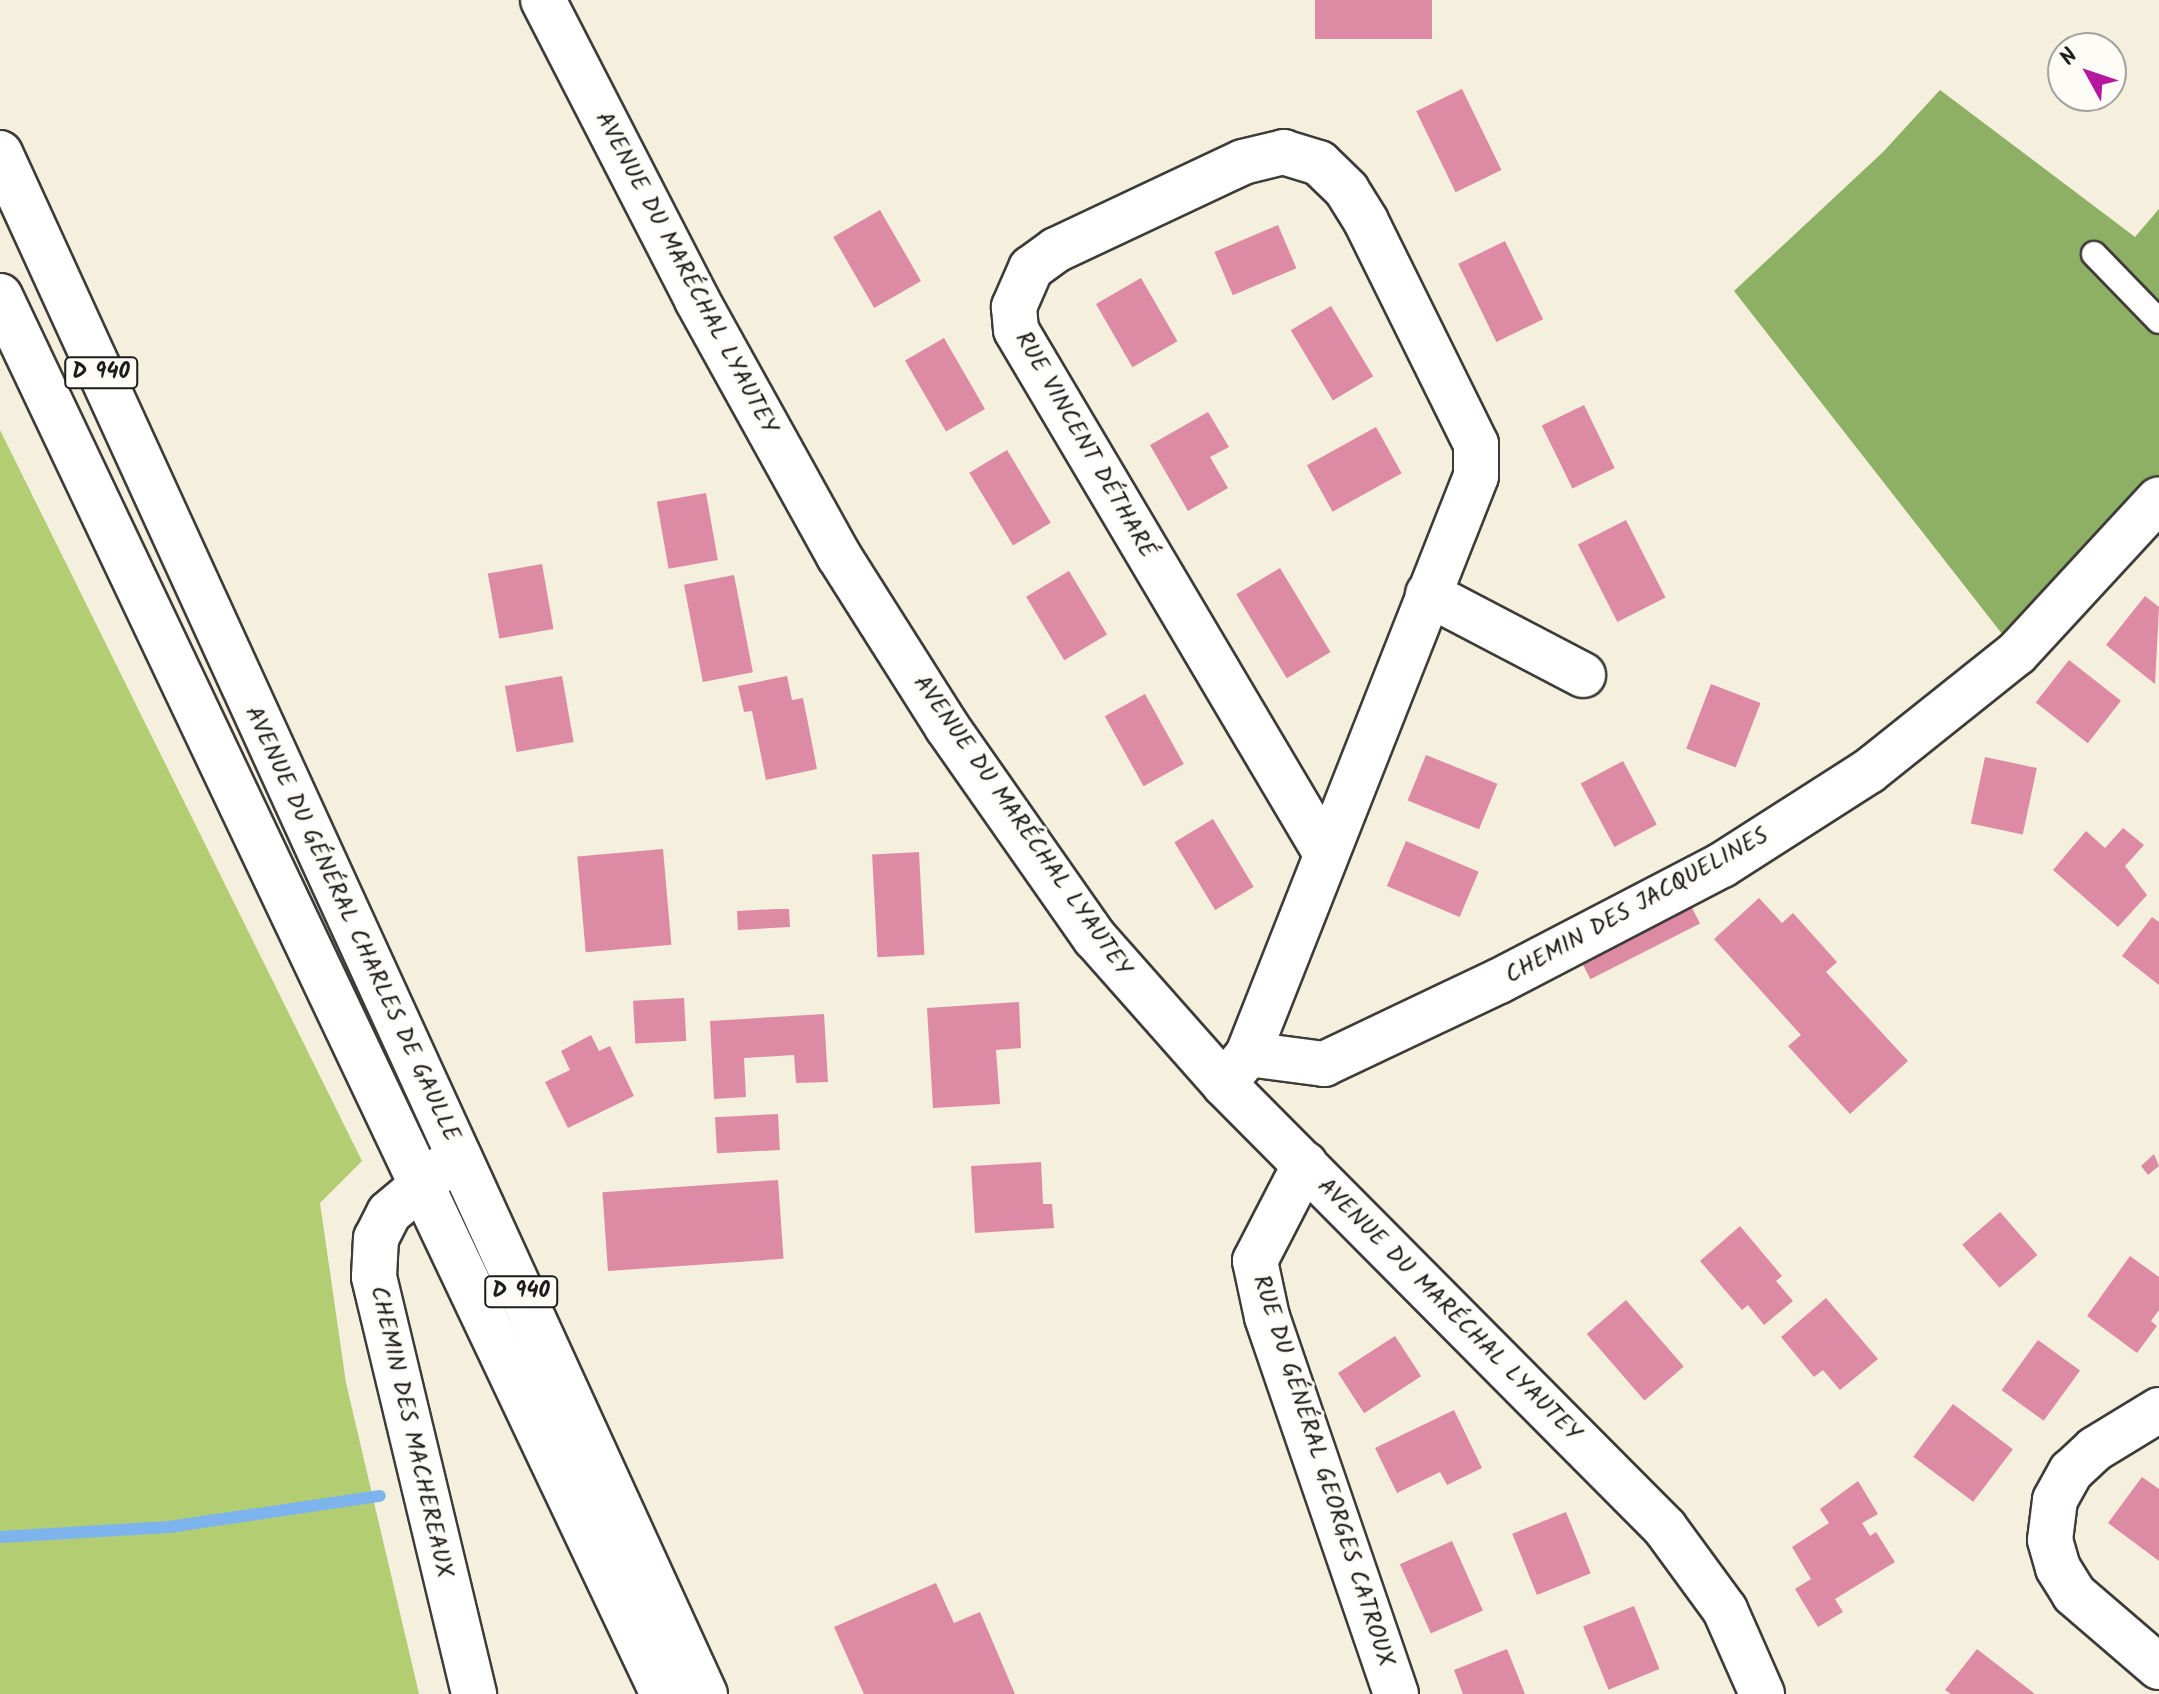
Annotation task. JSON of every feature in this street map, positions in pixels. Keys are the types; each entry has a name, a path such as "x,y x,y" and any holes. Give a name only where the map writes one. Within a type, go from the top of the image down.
{"street":[{"name":"AVENUE DU MARÉCHAL LYAUTEY","path":"543,0 697,300 839,556 947,727 1095,938 1236,1069 1305,1164 1665,1528 1725,1610 1762,1694"},
{"name":"RUE VINCENT DÉTHARÉ","path":"1236,1069 1325,852 1476,476 1476,444 1366,221 1347,190 1319,163 1284,152 1243,162 1056,250 1031,268 1014,307 1016,330 1325,852"},
{"name":"AVENUE DU GÉNÉRAL CHARLES DE GAULLE","path":"0,153 705,1694"},
{"name":"AVENUE DU GÉNÉRAL CHARLES DE GAULLE","path":"0,296 423,1182 663,1694"},
{"name":"CHEMIN DES JACQUELINES","path":"1236,1069 1324,1064 1499,981 1722,865 1869,771 2017,653 2159,499"},
{"path":"1428,594 1583,675"},
{"name":"CHEMIN DES MACHEREAUX","path":"458,1155 389,1213 376,1238 374,1277 474,1694"},
{"name":"RUE DU GÉNÉRAL GEORGES CATROUX","path":"1305,1164 1255,1261 1267,1317 1396,1694"},
{"path":"2159,1410 2095,1449 2071,1471 2055,1500 2050,1540 2058,1568 2074,1594 2159,1667"}],"lane":[{"path":"2094,254 2159,321"}],"green space":[{"path":"1940,90 2135,237 2159,209 2159,499 2017,653 1734,291 1883,152"},
{"path":"0,430 362,1161 320,1203 346,1383 419,1694 0,1694"}],"building":[{"path":"1315,0 1432,0 1432,39 1315,39"},
{"path":"1462,89 1501,170 1456,192 1416,111"},
{"path":"880,210 921,281 874,308 833,237"},
{"path":"1278,225 1296,268 1233,295 1214,252"},
{"path":"1505,241 1543,319 1496,342 1458,264"},
{"path":"1141,278 1178,341 1132,367 1096,304"},
{"path":"1331,306 1373,376 1333,400 1291,330"},
{"path":"944,338 985,409 946,432 905,360"},
{"path":"1584,405 1615,468 1572,489 1542,426"},
{"path":"1208,412 1229,447 1210,457 1228,488 1188,511 1150,445"},
{"path":"1376,427 1402,473 1333,512 1307,465"},
{"path":"1007,450 1051,523 1013,546 969,473"},
{"path":"706,493 718,560 669,569 657,502"},
{"path":"1626,520 1665,598 1617,622 1578,545"},
{"path":"542,564 553,629 499,639 488,574"},
{"path":"1280,568 1330,652 1287,678 1236,594"},
{"path":"1069,571 1107,634 1064,660 1026,597"},
{"path":"734,575 753,672 703,682 684,585"},
{"path":"2145,596 2159,607 2155,684 2106,645"},
{"path":"2069,660 2121,701 2088,743 2036,703"},
{"path":"562,676 574,742 517,752 505,686"},
{"path":"787,676 792,700 803,698 817,769 766,780 752,711 744,712 738,686"},
{"path":"1711,684 1760,703 1736,767 1686,748"},
{"path":"1145,694 1184,764 1144,786 1105,716"},
{"path":"1426,755 1497,784 1479,829 1408,800"},
{"path":"1985,757 2037,768 2023,835 1971,824"},
{"path":"1623,761 1657,825 1614,847 1581,784"},
{"path":"1213,819 1254,887 1215,910 1174,842"},
{"path":"2123,828 2144,845 2125,866 2147,895 2118,927 2053,870 2086,831 2105,848"},
{"path":"1406,841 1479,872 1460,917 1387,886"},
{"path":"663,849 671,945 586,952 577,856"},
{"path":"919,852 924,955 877,957 872,854"},
{"path":"1685,894 1700,923 1590,979 1575,950"},
{"path":"1759,898 1782,923 1793,913 1837,962 1826,972 1908,1061 1850,1114 1788,1046 1801,1035 1714,939"},
{"path":"789,909 790,927 738,930 737,911"},
{"path":"2152,917 2159,922 2159,985 2122,956"},
{"path":"684,998 686,1041 635,1044 633,1001"},
{"path":"1019,1002 1021,1048 996,1050 1000,1104 933,1108 927,1008"},
{"path":"824,1014 828,1082 796,1083 794,1055 744,1058 746,1097 714,1099 710,1021"},
{"path":"591,1035 599,1051 610,1046 634,1096 568,1128 545,1082 570,1070 561,1051"},
{"path":"778,1114 780,1150 717,1153 715,1117"},
{"path":"2154,1154 2159,1166 2148,1175 2141,1166"},
{"path":"1041,1162 1043,1204 1052,1204 1054,1228 975,1233 971,1166"},
{"path":"778,1180 784,1259 608,1271 602,1192"},
{"path":"2000,1212 2037,1255 2000,1288 1962,1245"},
{"path":"1740,1226 1782,1276 1776,1281 1793,1301 1764,1325 1748,1305 1742,1310 1700,1261"},
{"path":"2130,1256 2159,1277 2159,1310 2151,1321 2157,1326 2137,1353 2087,1316"},
{"path":"1826,1298 1878,1359 1840,1390 1823,1370 1814,1377 1781,1337"},
{"path":"1626,1300 1684,1366 1644,1401 1587,1334"},
{"path":"1395,1336 1421,1376 1364,1413 1338,1373"},
{"path":"2038,1340 2080,1371 2044,1421 2002,1390"},
{"path":"1953,1404 2013,1449 1973,1502 1913,1457"},
{"path":"1454,1410 1482,1468 1447,1485 1440,1472 1397,1493 1375,1448"},
{"path":"2142,1477 2159,1489 2159,1561 2108,1523"},
{"path":"1858,1481 1878,1514 1862,1523 1870,1536 1876,1532 1895,1562 1835,1599 1843,1612 1818,1627 1795,1589 1811,1579 1792,1547 1829,1523 1820,1509"},
{"path":"1566,1512 1591,1573 1537,1595 1512,1534"},
{"path":"1452,1541 1483,1610 1431,1634 1400,1564"},
{"path":"936,1583 954,1623 980,1612 1015,1694 864,1694 834,1627"},
{"path":"1634,1606 1659,1669 1608,1690 1583,1627"},
{"path":"1507,1649 1525,1694 1463,1694 1454,1670"},
{"path":"1977,1649 2035,1694 1951,1694 1945,1690"}],"waterway":[{"path":"0,1537 169,1527 380,1496"}]}
